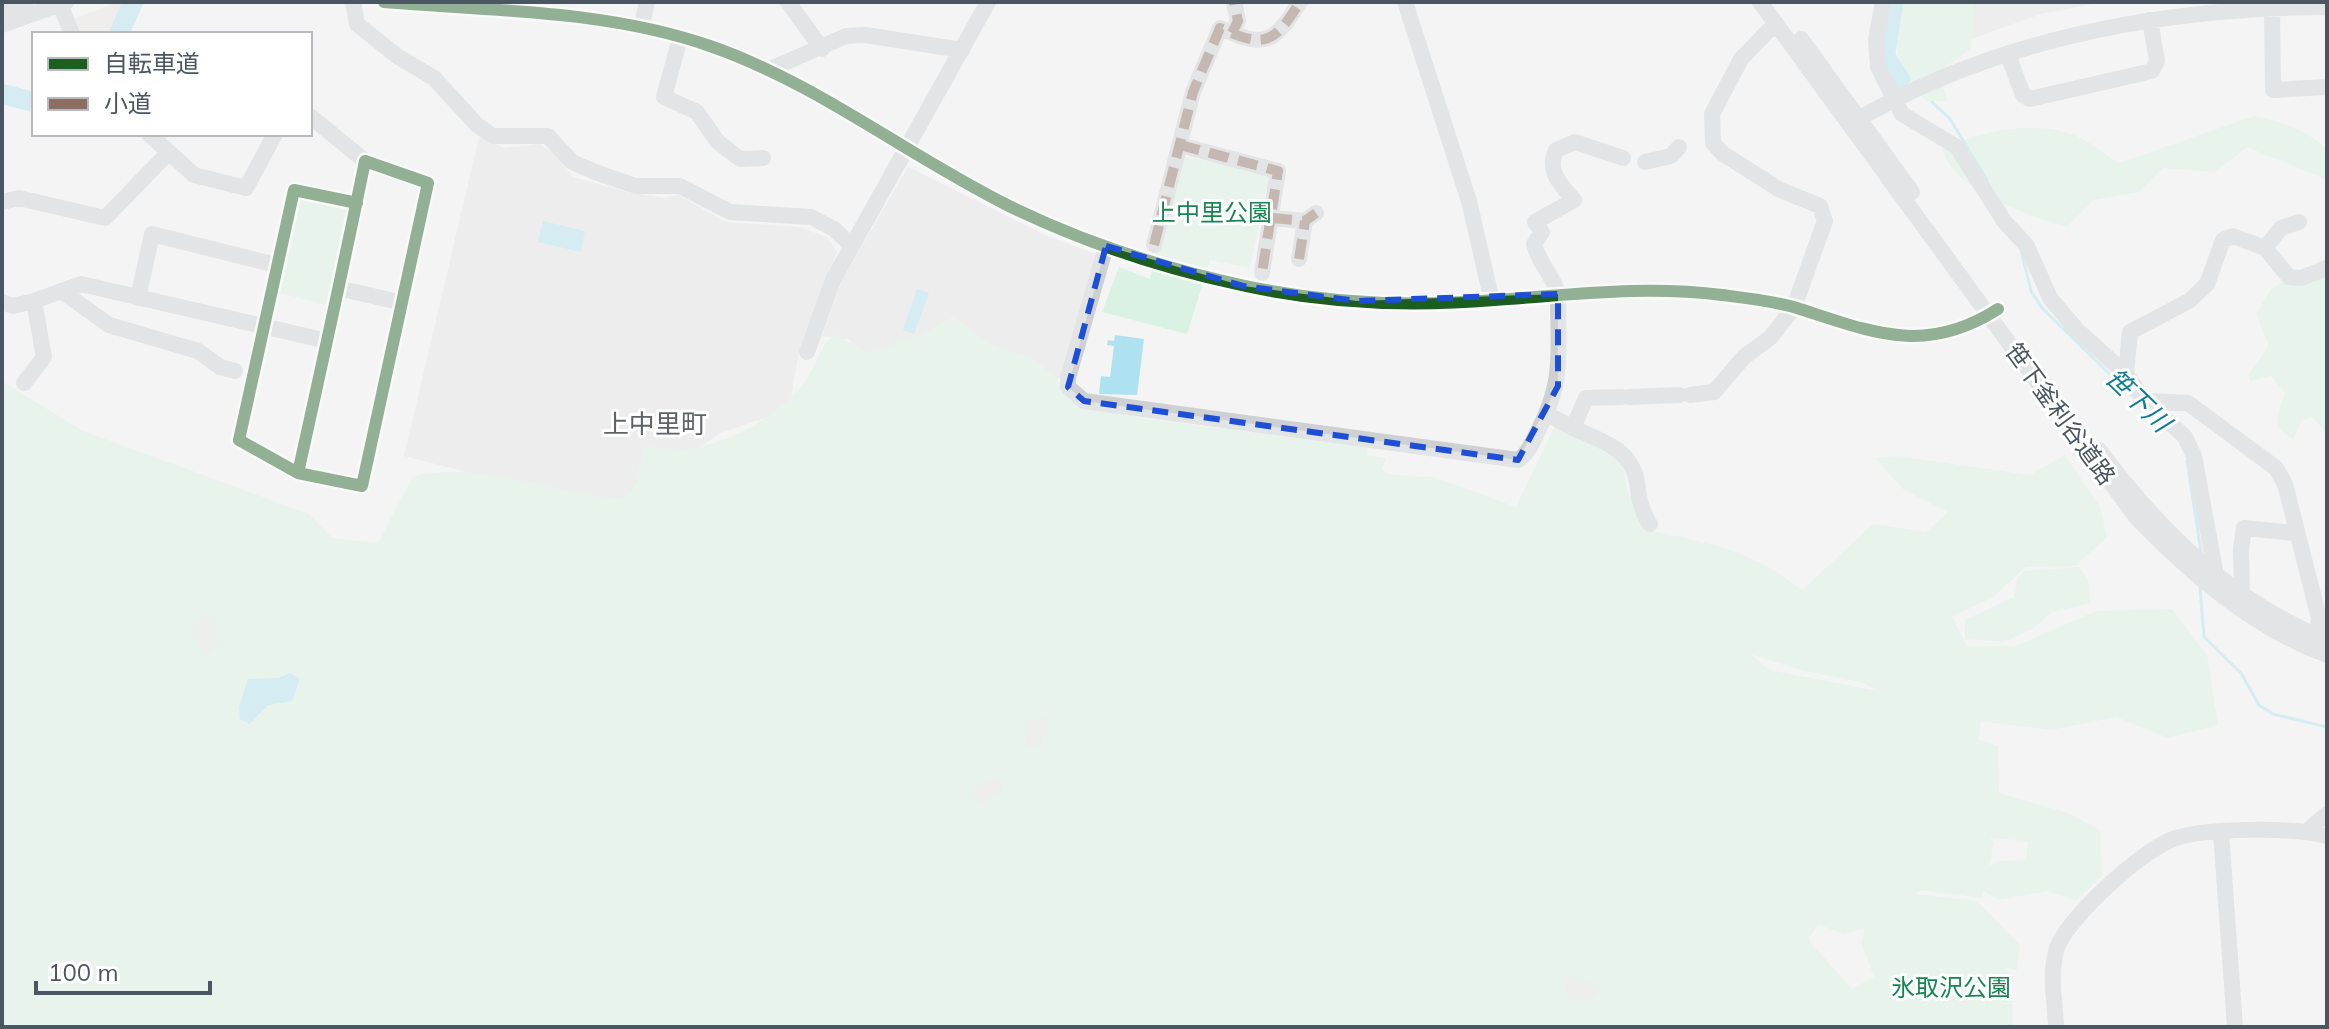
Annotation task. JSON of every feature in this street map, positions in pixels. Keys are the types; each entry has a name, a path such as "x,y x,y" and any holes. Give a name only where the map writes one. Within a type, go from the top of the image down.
{"street":[{"path":"2,10 26,2"},
{"path":"353,2 357,24 397,56 434,78 477,125 493,136 548,136 572,162 595,172 636,186 680,186 730,212 811,217 834,229 851,245"},
{"path":"384,2 599,20 680,38 768,70 1008,205 1106,246 1243,286 1357,301 1492,301 1633,289 1720,295 1794,307 1883,336 1932,336 1966,327 1993,312"},
{"path":"641,28 647,2"},
{"path":"788,2 822,49"},
{"path":"807,352 833,280 851,245 988,2"},
{"path":"1232,33 1238,21 1234,2"},
{"path":"1154,245 1193,92 1220,28 1254,41 1272,38 1283,28 1300,2"},
{"path":"1405,2 1469,201 1492,301"},
{"name":"笹下釜利谷道路","path":"1760,2 2126,486 2212,577 2273,628 2327,655"},
{"name":"笹下釜利谷道路","path":"1774,2 1853,122"},
{"path":"1883,2 1876,55 1878,67 1902,114 1957,147 2009,227 2027,246 2050,298 2077,330 2126,374 2147,401 2174,423 2194,456 2212,577"},
{"path":"2,25 62,3 71,32"},
{"path":"1853,122 1893,100 2008,55 2110,25 2150,20 2211,6 2327,7"},
{"path":"2272,8 2273,90 2327,87"},
{"path":"2008,55 2023,95 2030,99 2152,71 2157,61 2150,20"},
{"path":"1573,428 1586,398 1714,392 1744,357 1771,337 1794,307 1825,221 1820,206 1780,190 1722,153 1713,143 1712,114 1741,59 1769,30 1778,26"},
{"path":"768,70 791,57 822,49 846,36 865,35 962,50"},
{"path":"680,38 664,97 697,112 717,141 740,159 763,158"},
{"path":"312,118 365,161 428,183 362,486 298,473 239,440 244,373 263,329 294,190 357,203"},
{"path":"151,136 194,175 246,188 274,136"},
{"path":"1106,246 1068,378 1068,387 1084,401 1510,460 1525,455 1558,386 1558,294 1555,282 1540,265 1534,244 1542,232 1535,222 1574,200 1556,179 1552,159 1556,150 1580,142 1623,158"},
{"path":"1180,145 1278,171 1262,273"},
{"path":"1645,162 1671,156 1679,147"},
{"path":"2,202 19,198 105,218 169,152"},
{"path":"298,473 365,161"},
{"path":"1272,218 1310,217 1299,259"},
{"path":"2265,248 2281,228 2299,222"},
{"path":"138,298 152,234 276,265"},
{"path":"2126,374 2130,332 2189,301 2207,284 2223,240 2233,236 2265,248 2289,277 2301,278 2327,268"},
{"path":"2,302 13,306 81,284 263,329 327,341"},
{"path":"338,288 403,303"},
{"path":"63,292 109,325 198,351 220,367 244,373"},
{"path":"24,383 44,357 34,301"},
{"name":"笹下釜利谷道路","path":"1993,312 2136,517 2191,571 2212,577 2322,638"},
{"path":"2147,401 2188,403 2276,468 2285,484 2322,638"},
{"path":"1547,414 1627,457 1635,472 1640,507 1650,524"},
{"path":"2242,593 2244,528 2295,533"},
{"path":"2308,830 2327,814"},
{"path":"2056,1027 2053,965 2067,926 2086,905 2156,847 2174,838 2221,833 2308,830 2327,836"},
{"path":"2221,833 2235,1027"}],"highlighted area":[{"path":"1106,246 1243,286 1357,301 1558,294 1558,386 1518,460 1084,401 1068,387"}],"shaded area":[{"path":"117,2 126,4 111,32 78,32 73,19"},
{"path":"1970,2 2103,2 2041,14 1971,39"},
{"path":"479,137 504,148 540,144 554,154 573,177 627,192 664,198 678,195 726,222 799,227 827,237 837,252 798,357 789,410 720,433 614,510 404,456"},
{"path":"908,167 1045,235 1098,255 1063,377 1046,383 904,344 853,356 850,340 822,336 842,280"}],"green space":[{"path":"1888,2 1973,2 1975,19 1970,49 1939,72 1947,101 1926,101 1901,72"},
{"path":"2254,116 2293,127 2327,149 2327,183 2323,178 2247,147 2215,172 2163,168 2139,192 2094,200 2067,227 2014,209 1977,189 1949,164 1942,149 1988,133 2039,128 2077,136 2119,163"},
{"name":"上中里公園","path":"1175,155 1270,173 1250,268 1210,260 1187,334 1102,312 1119,267 1150,279"},
{"path":"295,196 349,207 326,305 276,292"},
{"path":"2327,257 2327,433 2312,417 2301,421 2293,440 2281,429 2277,420 2285,393 2271,376 2250,381 2248,375 2269,346 2256,314 2271,289"},
{"name":"氷取沢公園","path":"953,317 990,344 1035,360 1082,403 1145,419 1368,446 1367,455 1386,458 1382,469 1388,474 1437,478 1516,507 1556,423 1622,459 1627,491 1652,531 1731,550 1766,566 1802,590 1873,524 1926,532 1948,512 1904,490 1875,458 1898,456 2030,475 2065,455 2100,507 2107,537 2075,566 2026,567 1992,598 1952,616 1967,646 2016,646 2096,611 2172,609 2207,655 2218,725 2168,738 2116,717 2051,730 1981,721 1978,739 1998,746 1999,793 2069,813 2100,830 2102,876 2076,901 2047,891 1998,900 1984,891 1982,898 1922,890 1916,894 1977,901 2020,945 2017,970 2002,967 2011,973 2013,1027 2,1027 2,381 81,430 309,514 332,538 378,543 413,476 440,472 493,475 623,499 637,484 643,446 701,447 753,426 796,392 834,334 868,353 921,335","holes":["1750,654 1797,669 1864,683 1878,691 1769,670","1990,838 2028,841 2026,860 1997,861 1989,866 1994,842","1818,924 1843,934 1865,929 1861,943 1874,977 1852,989 1809,938"]},
{"path":"2079,567 2088,579 2091,603 2052,612 2034,628 2004,642 1965,639 1965,620 2014,597 2018,577 2024,571"}],"sand":[{"path":"202,616 213,617 211,626 218,631 214,638 219,645 208,655 195,636"},
{"path":"1048,718 1050,732 1042,736 1041,744 1028,747 1025,740 1031,721"},
{"path":"989,777 1001,780 1002,793 997,796 992,792 984,805 980,800 975,802 972,796"},
{"path":"1571,977 1578,979 1581,986 1590,980 1598,992 1597,997 1580,1001 1569,998 1565,982"}],"water":[{"path":"543,221 585,231 581,252 538,242"},
{"path":"917,289 929,293 914,334 903,330"},
{"path":"1115,335 1144,339 1137,395 1099,394 1101,376 1110,377 1114,346 1107,345 1108,340 1114,341"},
{"path":"290,673 300,679 292,701 268,705 250,724 240,719 239,707 248,679 278,678"}],"waterway":[{"name":"笹下川","path":"120,32 133,2"},
{"name":"笹下川","path":"1893,2 1885,56 1900,79"},
{"name":"笹下川","path":"2,94 32,102"},
{"name":"笹下川","path":"1932,102 1950,119 1987,180"},
{"name":"笹下川","path":"2021,250 2031,291 2042,308 2132,396"},
{"name":"笹下川","path":"2187,461 2201,552"},
{"name":"笹下川","path":"2200,587 2204,637 2241,673 2259,705 2273,714 2327,727"}],"marked path":[{"path":"1232,33 1238,21 1234,2"},
{"path":"1154,245 1193,92 1220,28 1248,39 1268,38 1283,26 1300,2"},
{"path":"1180,145 1278,171 1262,273"},
{"path":"1272,218 1305,221 1316,213"},
{"path":"1299,259 1305,221"}],"cycle path":[{"path":"384,2 590,19 631,25 710,46 788,80 972,186 1036,219 1152,262 1272,291 1335,300 1399,303 1608,292 1693,292 1779,303 1874,331 1922,336 1946,332 1998,309"},
{"path":"298,473 341,278 349,239 357,200 365,161 428,183 362,486 298,473 239,440 294,190 357,203"}],"district":[{"name":"上中里町","path":"655,424"}]}
